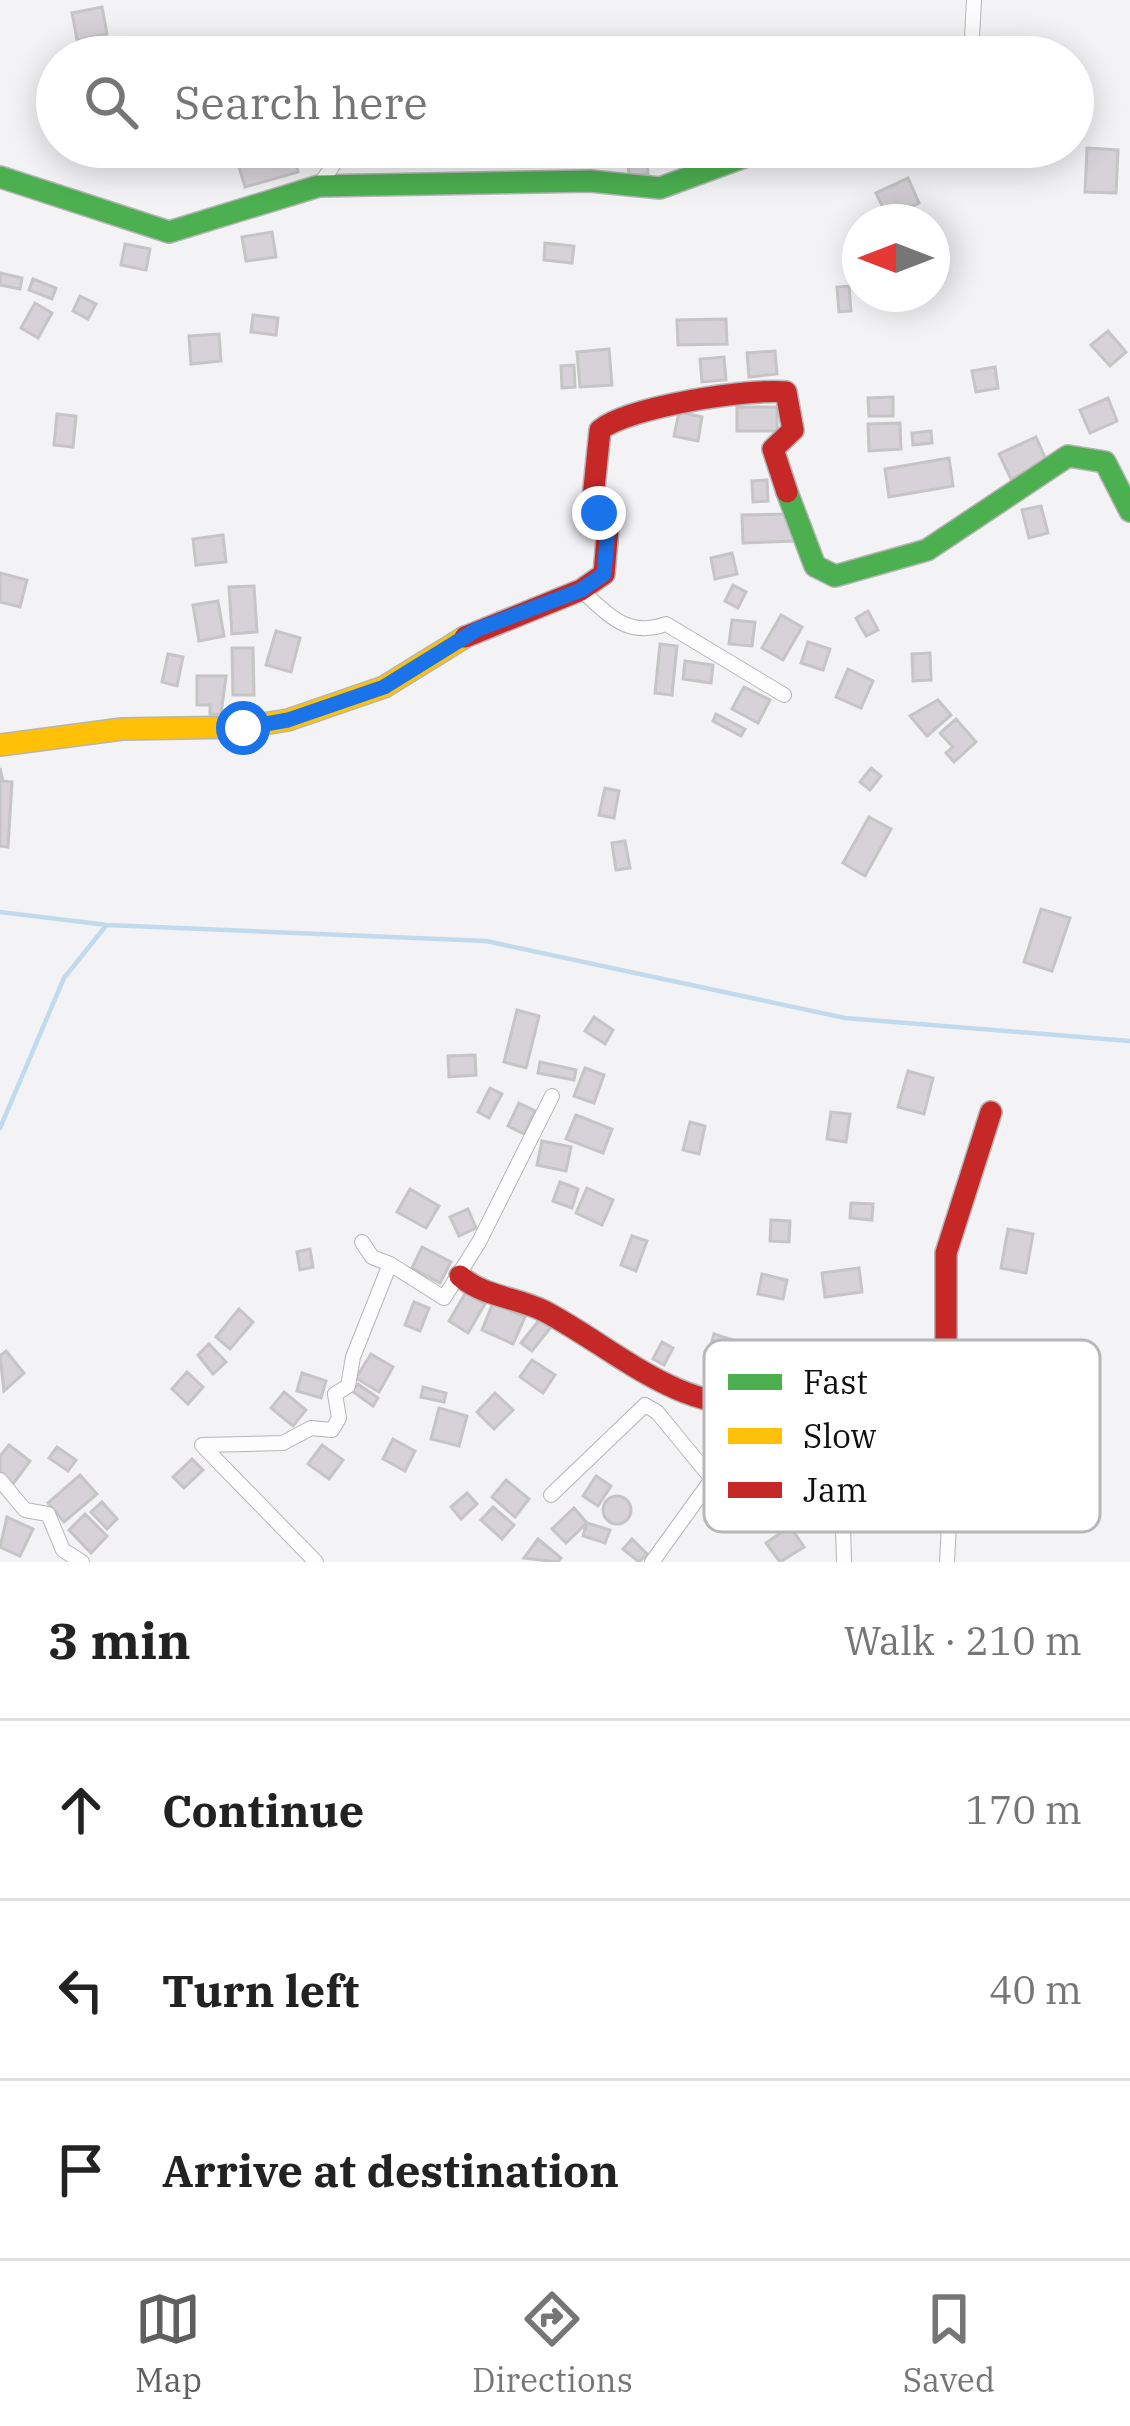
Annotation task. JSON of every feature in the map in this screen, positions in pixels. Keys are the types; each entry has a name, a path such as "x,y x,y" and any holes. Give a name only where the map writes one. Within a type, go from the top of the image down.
{"street":[{"path":"971,36 974,0"},
{"path":"319,186 331,168"},
{"path":"0,177 169,232 319,186 590,181 660,188 714,168"},
{"path":"0,745 122,729 243,728 288,720 384,687 476,630 581,590 604,574 608,528 593,498 600,430 613,417 650,403 701,404 748,387 787,392 793,430 773,449 776,472 806,524 815,566 835,576 927,550 1068,456 1105,462 1130,511"},
{"path":"581,590 621,627 649,630 666,624 784,694"},
{"path":"362,1242 372,1257 444,1298 460,1276 553,1096"},
{"path":"946,1340 946,1252 991,1112"},
{"path":"316,1562 202,1444 283,1443 310,1428 332,1430 339,1418 335,1394 348,1386 353,1357 390,1264"},
{"path":"460,1276 475,1291 510,1296 545,1312 602,1351 704,1397"},
{"path":"551,1495 644,1405 657,1412 704,1469"},
{"path":"0,1480 25,1510 48,1514 63,1550 82,1562"},
{"path":"652,1562 704,1490"},
{"path":"843,1532 844,1562"},
{"path":"947,1562 949,1532"}],"building":[{"path":"102,7 107,34 76,36 72,13"},
{"path":"1094,148 1118,150 1116,193 1085,192 1086,168 1094,168"},
{"path":"239,168 297,168 298,172 245,187"},
{"path":"628,168 648,168 648,174 629,175"},
{"path":"908,178 919,203 881,204 876,193"},
{"path":"272,232 276,257 246,261 242,237"},
{"path":"545,243 574,246 572,263 544,260"},
{"path":"125,244 150,249 146,270 121,265"},
{"path":"0,273 22,278 20,289 0,285"},
{"path":"33,279 56,288 52,299 29,290"},
{"path":"837,287 842,287 842,312 839,312"},
{"path":"80,296 96,304 88,319 73,311"},
{"path":"35,303 52,313 38,338 21,328"},
{"path":"253,315 278,318 276,335 251,332"},
{"path":"726,319 727,344 678,345 677,320"},
{"path":"1108,331 1126,352 1110,366 1091,345"},
{"path":"219,334 221,361 191,364 189,336"},
{"path":"609,349 612,385 580,387 577,352"},
{"path":"775,351 777,374 749,377 747,353"},
{"path":"724,357 726,380 702,382 700,359"},
{"path":"574,365 575,387 562,388 561,366"},
{"path":"995,367 998,388 976,392 972,371"},
{"path":"893,397 893,416 869,416 868,398"},
{"path":"1108,398 1117,421 1090,433 1080,410"},
{"path":"737,407 777,407 777,431 737,431"},
{"path":"679,412 702,417 698,441 674,436"},
{"path":"57,414 76,416 73,447 54,445"},
{"path":"900,423 901,449 869,451 868,424"},
{"path":"931,431 932,443 913,445 912,433"},
{"path":"1036,437 1047,462 1011,479 999,454"},
{"path":"949,458 953,486 889,497 885,469"},
{"path":"767,480 768,501 753,502 752,481"},
{"path":"1041,506 1048,533 1029,538 1022,510"},
{"path":"795,514 795,541 743,543 742,515"},
{"path":"223,535 226,562 196,565 193,539"},
{"path":"732,553 737,574 715,579 711,558"},
{"path":"0,573 27,580 20,607 0,602"},
{"path":"733,585 746,592 738,608 725,601"},
{"path":"254,586 257,632 232,634 229,587"},
{"path":"218,601 224,636 199,641 193,605"},
{"path":"868,611 878,630 866,636 856,618"},
{"path":"781,615 802,627 783,660 762,648"},
{"path":"732,620 755,622 752,646 729,644"},
{"path":"276,631 300,638 291,672 266,665"},
{"path":"808,642 830,649 823,670 801,663"},
{"path":"660,644 677,646 672,695 655,693"},
{"path":"232,648 253,648 254,695 233,695"},
{"path":"930,653 931,680 913,681 912,654"},
{"path":"168,654 183,657 177,686 162,682"},
{"path":"685,661 713,665 711,683 683,679"},
{"path":"848,669 873,681 861,708 836,697"},
{"path":"197,676 226,676 221,714 210,714 210,705 197,705"},
{"path":"744,687 770,700 758,723 732,709"},
{"path":"938,700 951,715 927,736 910,716"},
{"path":"716,714 745,729 741,736 713,721"},
{"path":"956,719 976,742 954,762 946,753 953,747 940,733"},
{"path":"0,768 3,781 12,782 8,847 0,846"},
{"path":"871,768 881,776 870,790 860,782"},
{"path":"605,788 619,791 614,818 599,815"},
{"path":"869,817 891,829 865,876 843,863"},
{"path":"625,841 630,868 616,870 612,843"},
{"path":"1041,909 1070,918 1052,971 1024,962"},
{"path":"517,1010 539,1016 526,1068 504,1062"},
{"path":"594,1017 613,1030 605,1044 585,1031"},
{"path":"475,1055 476,1075 449,1077 448,1056"},
{"path":"540,1062 576,1070 574,1080 538,1073"},
{"path":"585,1068 604,1075 594,1103 574,1096"},
{"path":"908,1071 933,1078 924,1114 898,1107"},
{"path":"490,1088 502,1094 489,1118 478,1112"},
{"path":"519,1103 535,1111 524,1134 508,1126"},
{"path":"831,1112 850,1114 846,1142 827,1139"},
{"path":"576,1115 612,1129 603,1153 566,1139"},
{"path":"690,1122 705,1126 699,1154 683,1150"},
{"path":"542,1141 571,1147 566,1171 537,1165"},
{"path":"560,1182 578,1189 572,1208 553,1201"},
{"path":"587,1188 613,1200 602,1225 576,1213"},
{"path":"410,1189 439,1206 426,1228 397,1212"},
{"path":"851,1203 873,1204 872,1220 850,1218"},
{"path":"468,1209 476,1228 459,1236 450,1217"},
{"path":"771,1220 790,1221 789,1242 770,1241"},
{"path":"1008,1229 1033,1234 1026,1273 1001,1268"},
{"path":"632,1236 647,1241 636,1271 621,1265"},
{"path":"422,1247 451,1262 440,1283 412,1268"},
{"path":"310,1249 313,1267 300,1270 297,1252"},
{"path":"859,1268 862,1292 825,1297 822,1273"},
{"path":"762,1274 787,1280 783,1299 758,1294"},
{"path":"466,1292 485,1304 468,1333 449,1321"},
{"path":"414,1302 429,1308 420,1331 405,1325"},
{"path":"493,1303 525,1317 513,1344 482,1330"},
{"path":"239,1309 253,1322 230,1349 216,1337"},
{"path":"540,1319 551,1327 532,1351 521,1343"},
{"path":"662,1342 673,1348 664,1365 653,1359"},
{"path":"209,1344 226,1362 213,1374 198,1355"},
{"path":"6,1351 24,1373 4,1391 0,1356"},
{"path":"371,1354 393,1367 379,1392 356,1378"},
{"path":"532,1360 555,1375 543,1393 520,1377"},
{"path":"187,1372 203,1387 188,1404 172,1389"},
{"path":"302,1373 326,1381 321,1398 297,1391"},
{"path":"358,1384 378,1398 373,1406 352,1391"},
{"path":"423,1387 446,1393 444,1402 421,1397"},
{"path":"284,1392 306,1410 293,1426 271,1408"},
{"path":"495,1393 513,1410 494,1429 477,1412"},
{"path":"439,1408 467,1416 459,1446 431,1439"},
{"path":"393,1439 415,1451 405,1471 383,1459"},
{"path":"9,1445 30,1461 13,1484 0,1474 0,1456"},
{"path":"322,1445 343,1460 329,1479 308,1464"},
{"path":"57,1447 76,1460 68,1471 49,1458"},
{"path":"192,1459 203,1470 184,1488 173,1477"},
{"path":"80,1475 97,1494 64,1522 48,1503"},
{"path":"596,1476 611,1486 598,1506 583,1496"},
{"path":"506,1480 529,1499 515,1517 492,1497"},
{"path":"467,1493 477,1504 461,1519 451,1507"},
{"path":"617,1496 627,1500 631,1510 627,1520 617,1524 607,1520 603,1510 607,1500"},
{"path":"102,1502 117,1519 107,1529 91,1512"},
{"path":"493,1507 514,1525 502,1539 481,1520"},
{"path":"574,1508 587,1523 566,1543 552,1529"},
{"path":"85,1514 107,1536 91,1553 69,1530"},
{"path":"7,1517 33,1529 20,1556 0,1547"},
{"path":"587,1523 610,1530 605,1543 583,1536"},
{"path":"782,1532 794,1532 804,1547 780,1562 766,1543"},
{"path":"538,1539 561,1558 558,1562 524,1558"},
{"path":"632,1539 647,1554 639,1562 623,1549"}],"waterway":[{"path":"0,912 107,925 486,941 845,1018 1130,1041"},
{"path":"0,1128 64,978 105,927"}],"traffic: fast":[{"path":"0,177 169,232 319,186 590,181 660,188 714,168"},
{"path":"787,492 815,566 835,576 927,550 1068,456 1105,462 1130,511"}],"traffic: slow":[{"path":"0,745 122,729 243,727 288,720 384,687 465,637"}],"traffic: jam":[{"path":"465,637 581,590 604,574 608,528 593,498 600,430 615,422 690,401 786,392 793,430 773,449 787,492"},
{"path":"946,1340 946,1253 991,1112"},
{"path":"460,1276 479,1288 544,1311 647,1374 704,1398"}],"route":[{"path":"243,728 288,720 384,687 423,668 476,630 554,596 581,590 604,574 608,528 599,513"}]}
